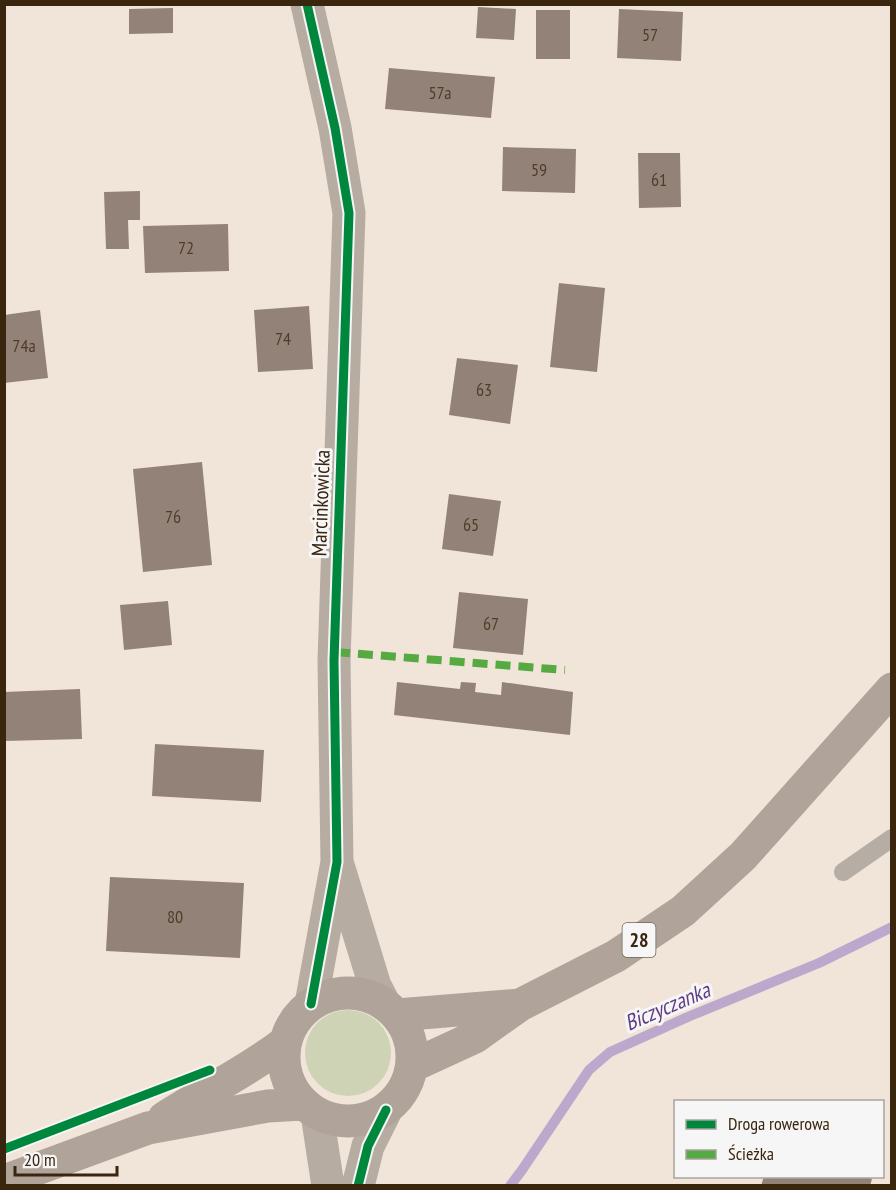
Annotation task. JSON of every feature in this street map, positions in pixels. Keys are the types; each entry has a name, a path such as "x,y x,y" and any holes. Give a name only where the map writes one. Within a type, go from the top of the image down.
{"main road":[{"name":"28","path":"412,1066 475,1037 520,1005 615,956 682,911 743,856 891,689"},
{"name":"28","path":"310,1109 293,1091 286,1076 283,1060 284,1043 298,1014 325,996 340,992 356,993 372,997 391,1010 520,1005"},
{"path":"386,1110 403,1090 412,1066 412,1048 407,1030 391,1010"},
{"name":"28","path":"147,1128 208,1090 261,1061 284,1043"},
{"name":"28","path":"4,1181 147,1128 268,1106 310,1109 334,1120 352,1121 370,1118 386,1110"}],"street":[{"name":"Marcinkowicka","path":"307,4 335,128 349,213 334,662 337,862 311,1004"},
{"name":"Marcinkowicka","path":"337,862 375,986 391,1010"},
{"path":"310,1109 328,1185"},
{"path":"358,1185 368,1146 386,1110"}],"lane":[{"path":"843,872 891,838"}],"green space":[{"path":"348,1010 364,1014 378,1023 387,1037 391,1053 387,1069 378,1083 364,1092 348,1096 332,1092 318,1083 309,1069 305,1053 309,1037 318,1023 332,1014"}],"building":[{"path":"478,7 516,9 514,40 476,38"},
{"path":"173,8 173,33 129,34 129,9"},
{"path":"619,9 683,12 681,61 617,58"},
{"path":"536,10 570,10 570,59 536,59"},
{"path":"389,68 495,77 491,118 385,109"},
{"path":"503,147 576,149 575,193 502,191"},
{"path":"638,153 680,153 681,207 639,208"},
{"path":"140,191 140,220 128,220 129,249 106,249 104,192"},
{"path":"228,224 229,271 145,273 143,226"},
{"path":"559,283 605,288 597,372 550,367"},
{"path":"309,306 313,369 258,372 254,310"},
{"path":"40,310 48,378 4,383 4,315"},
{"path":"457,358 518,365 510,424 449,415"},
{"path":"202,462 212,565 143,572 133,469"},
{"path":"449,494 501,501 493,556 442,549"},
{"path":"459,592 528,599 523,655 453,648"},
{"path":"168,601 172,645 124,650 120,605"},
{"path":"397,682 460,689 461,682 476,683 475,692 501,695 502,682 573,692 570,735 394,715"},
{"path":"80,689 82,739 4,741 4,692"},
{"path":"155,744 264,750 261,802 152,796"},
{"path":"110,877 244,883 240,958 106,951"},
{"path":"763,1178 872,1179 870,1186 761,1186"}],"waterway":[{"name":"Biczyczanka","path":"510,1186 589,1070 610,1052 819,963 892,927"}],"marked path":[{"path":"335,652 565,670"}],"cycle path":[{"path":"307,4 335,128 349,213 334,661 337,862 311,1004"},
{"path":"4,1149 210,1070"},
{"path":"358,1186 368,1146 386,1110"}]}
